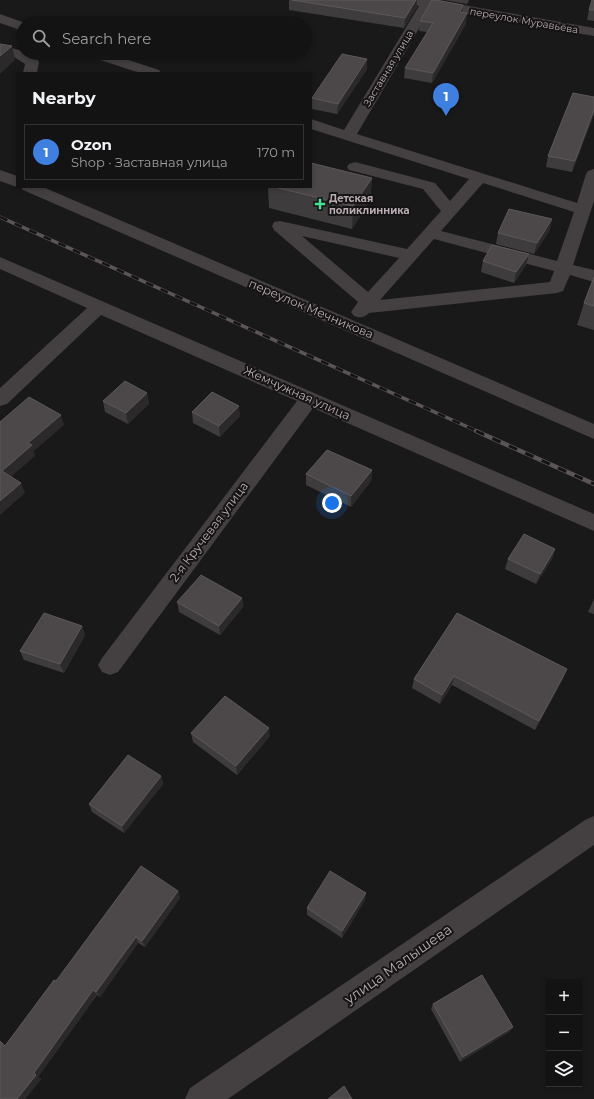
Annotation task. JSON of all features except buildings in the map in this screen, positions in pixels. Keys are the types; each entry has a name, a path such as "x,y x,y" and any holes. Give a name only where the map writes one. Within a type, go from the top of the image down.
{"street":[{"name":"переулок Муравьёва","path":"407,0 428,2 594,32"},
{"name":"Заставная улица","path":"348,136 428,2"},
{"path":"0,18 16,24"},
{"path":"0,49 16,53"},
{"path":"29,60 32,62 30,72"},
{"path":"114,60 151,72"},
{"path":"312,124 583,210"},
{"path":"355,167 429,186 449,211"},
{"path":"0,174 16,182"},
{"path":"410,255 280,226 367,305 472,297 557,286 594,174"},
{"path":"348,325 479,178"},
{"name":"переулок Мечникова","path":"31,188 594,432"},
{"path":"430,233 594,276"},
{"name":"Жемчужная улица","path":"0,262 99,307 594,523"},
{"path":"0,399 99,307"},
{"name":"2-я Кручевая улица","path":"110,665 309,399"},
{"name":"улица Малышева","path":"201,1099 594,829"}],"railway":[{"path":"0,217 479,432"},
{"path":"476,431 594,484"}],"place":[{"name":"Ozon","path":"446,116"},
{"name":"Детская поликлинника","path":"320,204"}]}
